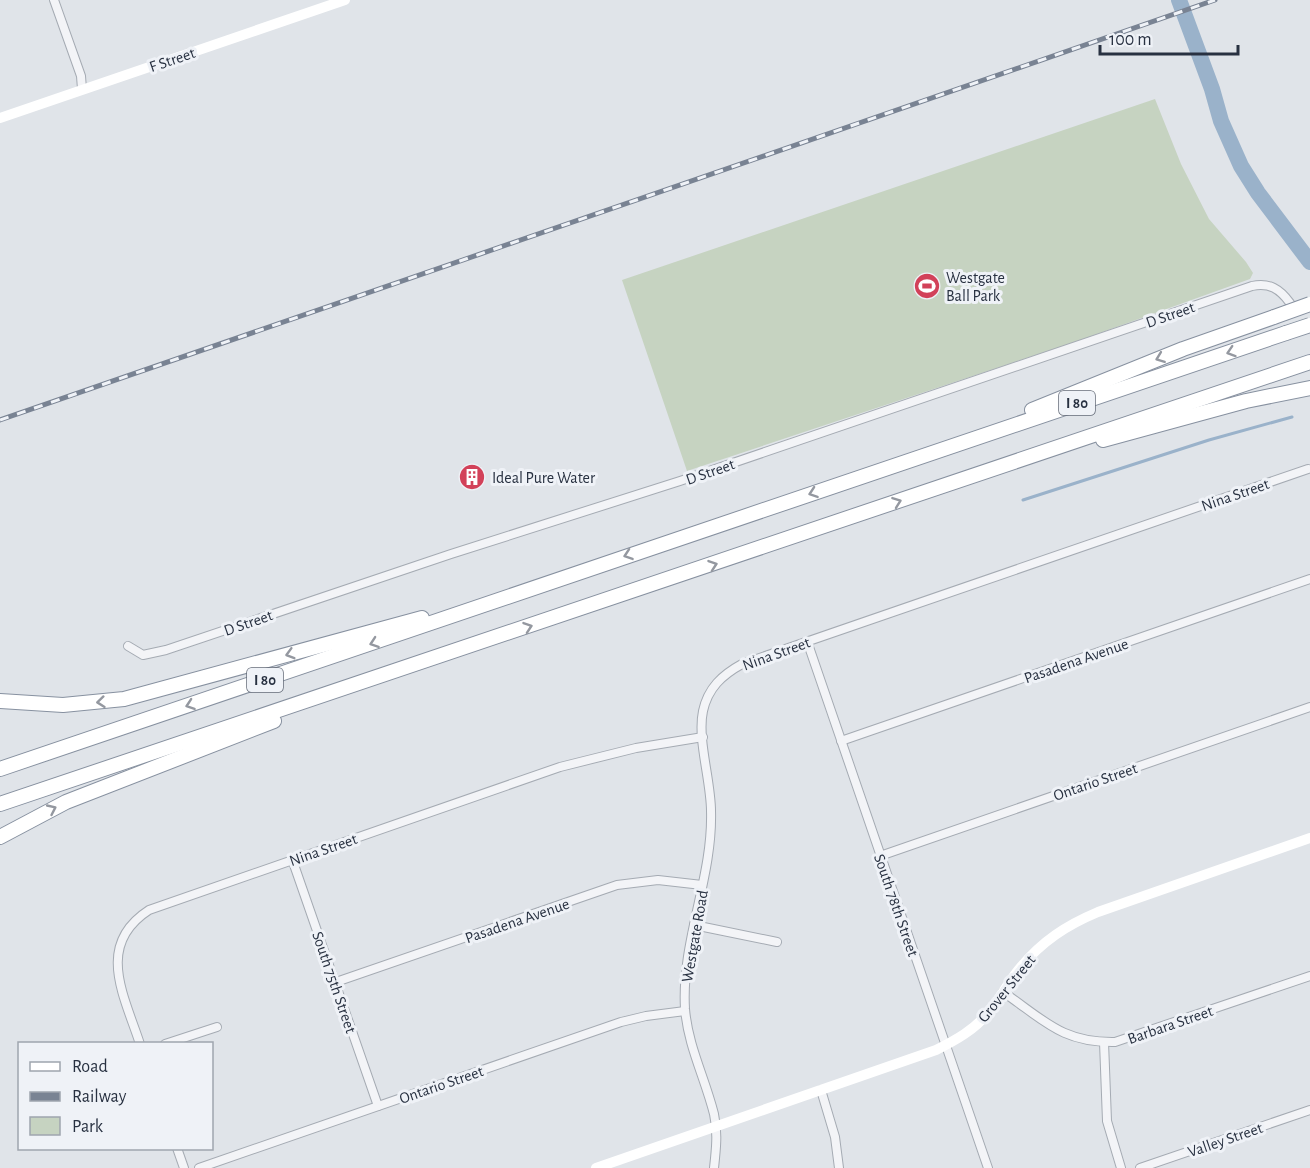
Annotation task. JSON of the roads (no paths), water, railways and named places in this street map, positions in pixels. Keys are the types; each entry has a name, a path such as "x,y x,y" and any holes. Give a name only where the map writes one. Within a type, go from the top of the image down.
{"highway":[{"path":"868,474 1183,349 1310,304"},
{"name":"I 80","path":"0,769 1310,326"},
{"name":"I 80","path":"0,804 831,526 1309,362"},
{"path":"980,473 1245,400 1310,388"},
{"path":"0,701 63,705 144,695 529,590"},
{"path":"0,837 66,802 473,646"}],"street":[{"path":"54,0 81,76 82,89"},
{"name":"F Street","path":"0,118 345,0"},
{"name":"D Street","path":"128,646 143,655 166,650 461,551 702,474 1252,286 1270,286 1279,290 1289,301"},
{"name":"Nina Street","path":"139,1042 117,972 117,954 124,936 135,920 149,910 560,767 636,748 703,737 703,712 711,690 721,678 742,664 1309,469"},
{"name":"Pasadena Avenue","path":"841,741 1310,579"},
{"name":"South 78th Street","path":"807,641 988,1168"},
{"name":"Ontario Street","path":"880,856 1310,707"},
{"name":"Westgate Road","path":"703,737 710,784 709,844 686,972 685,1011 691,1045 714,1115 717,1140 714,1168"},
{"name":"Grover Street","path":"596,1168 946,1045 960,1038 979,1023 1021,966 1039,947 1057,932 1076,921 1310,838"},
{"name":"South 75th Street","path":"292,859 378,1106"},
{"name":"Pasadena Avenue","path":"336,982 617,885 658,880 702,885"},
{"path":"694,925 777,942"},
{"name":"Barbara Street","path":"1004,992 1060,1032 1082,1040 1104,1042 1124,1040 1310,976"},
{"name":"Ontario Street","path":"199,1168 621,1022 685,1011"},
{"path":"171,1042 217,1027"},
{"path":"1104,1042 1107,1121 1121,1168"},
{"path":"821,1090 835,1137 839,1168"},
{"name":"Valley Street","path":"1140,1168 1310,1110"},
{"path":"177,1150 184,1168"}],"waterway":[{"path":"1179,0 1212,89 1221,121 1241,166 1258,193 1310,262"},
{"path":"1023,500 1209,440 1292,417"}],"railway":[{"path":"0,420 1215,0"}],"place":[{"name":"Westgate Ball Park","path":"927,286"},
{"name":"Ideal Pure Water","path":"472,477"}]}
